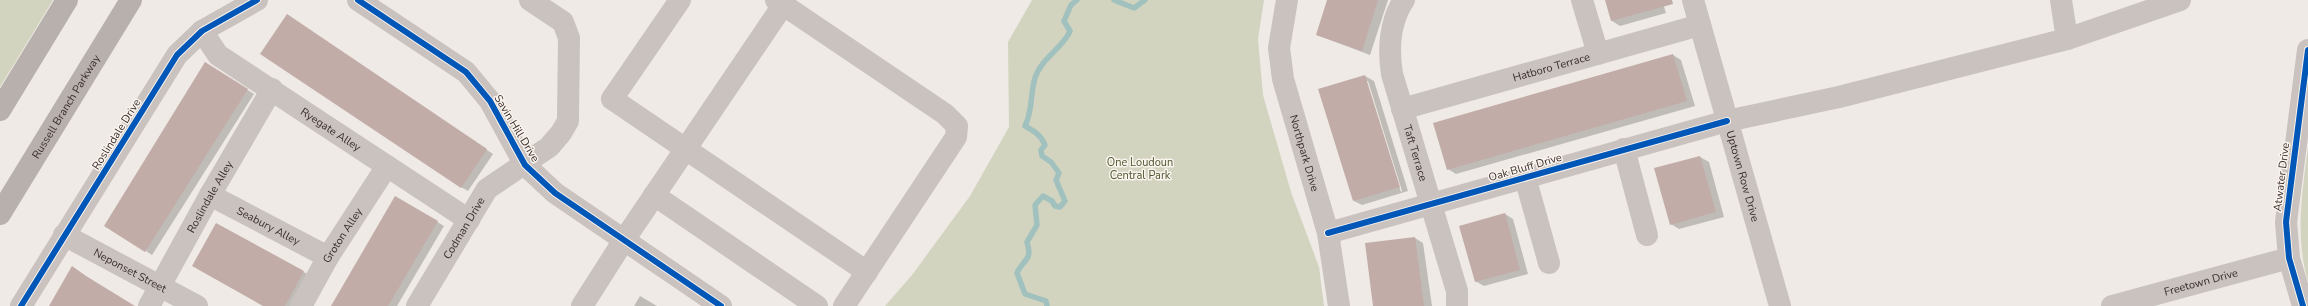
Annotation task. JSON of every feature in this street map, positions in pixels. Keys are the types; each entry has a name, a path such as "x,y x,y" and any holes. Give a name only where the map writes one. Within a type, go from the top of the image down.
{"main road":[{"path":"0,110 67,0"},
{"name":"Russell Branch Parkway","path":"0,214 131,0"}],"street":[{"name":"Roslindale Drive","path":"20,306 177,55 202,31 257,0"},
{"name":"Savin Hill Drive","path":"358,0 466,72 490,101 525,165 555,193 721,306"},
{"name":"Codman Drive","path":"417,306 487,189 505,175 525,165 549,147 561,133 568,121 569,38 564,22 530,0"},
{"path":"680,0 612,99 867,272"},
{"name":"Northpark Drive","path":"1287,0 1279,48 1283,80 1328,233 1339,306"},
{"name":"Taft Terrace","path":"1404,0 1395,22 1390,43 1390,60 1402,109 1457,291 1457,306"},
{"path":"1582,0 1598,54"},
{"name":"Uptown Row Drive","path":"1693,0 1780,306"},
{"path":"2061,0 2067,39"},
{"name":"Oak Bluff Drive","path":"1328,233 1727,121 1839,97 2067,39 2180,0"},
{"path":"582,306 780,2 945,114 957,126 956,136 844,306"},
{"name":"Hatboro Terrace","path":"1402,109 1700,25"},
{"name":"Ryegate Alley","path":"202,31 218,55 272,89 468,220"},
{"name":"Atwater Drive","path":"2303,306 2289,258 2286,222 2308,50"},
{"name":"Roslindale Alley","path":"149,306 210,195 272,89"},
{"path":"1624,149 1647,235"},
{"name":"Groton Alley","path":"301,306 328,257 387,166"},
{"path":"1525,177 1549,263"},
{"name":"Seabury Alley","path":"210,195 328,257"},
{"path":"654,195 817,306"},
{"name":"Neponset Street","path":"64,235 197,306"},
{"name":"Freetown Drive","path":"2112,306 2289,258"}],"green space":[{"path":"0,0 53,0 0,87"},
{"name":"One Loudoun Central Park","path":"1032,0 1264,0 1258,39 1263,95 1291,192 1319,267 1324,306 885,306 912,275 970,196 1009,127 1008,42"},
{"path":"2308,147 2308,282 2302,248 2301,214"}],"building":[{"path":"1327,0 1378,0 1362,51 1316,35"},
{"path":"1605,0 1672,0 1673,4 1611,21"},
{"path":"287,14 487,149 461,188 260,54"},
{"path":"1673,54 1687,101 1447,170 1433,123"},
{"path":"205,62 248,89 145,252 104,226"},
{"path":"1365,75 1400,187 1353,201 1318,89"},
{"path":"1700,156 1716,212 1670,225 1654,168"},
{"path":"395,196 438,221 388,306 331,306"},
{"path":"1505,213 1520,270 1475,282 1459,226"},
{"path":"216,223 304,271 285,306 263,306 192,266"},
{"path":"1415,237 1424,306 1373,306 1365,243"},
{"path":"72,266 86,276 135,306 49,306"}],"waterway":[{"path":"1047,306 1046,301 1025,294 1017,273 1028,256 1029,248 1027,242 1037,225 1035,205 1043,196 1052,201 1055,206 1060,207 1065,201 1056,180 1059,173 1051,162 1042,156 1041,150 1045,145 1037,134 1025,126 1028,120 1035,78 1042,64 1067,37 1070,31 1064,21 1071,5 1077,0"},
{"path":"1114,0 1134,8 1145,0"}],"cycle path":[{"path":"21,306 177,55 202,31 257,0"},
{"path":"358,0 466,72 490,101 525,165 555,193 721,306"},
{"path":"2303,306 2289,258 2286,222 2308,50"},
{"path":"1328,233 1727,121"}]}
